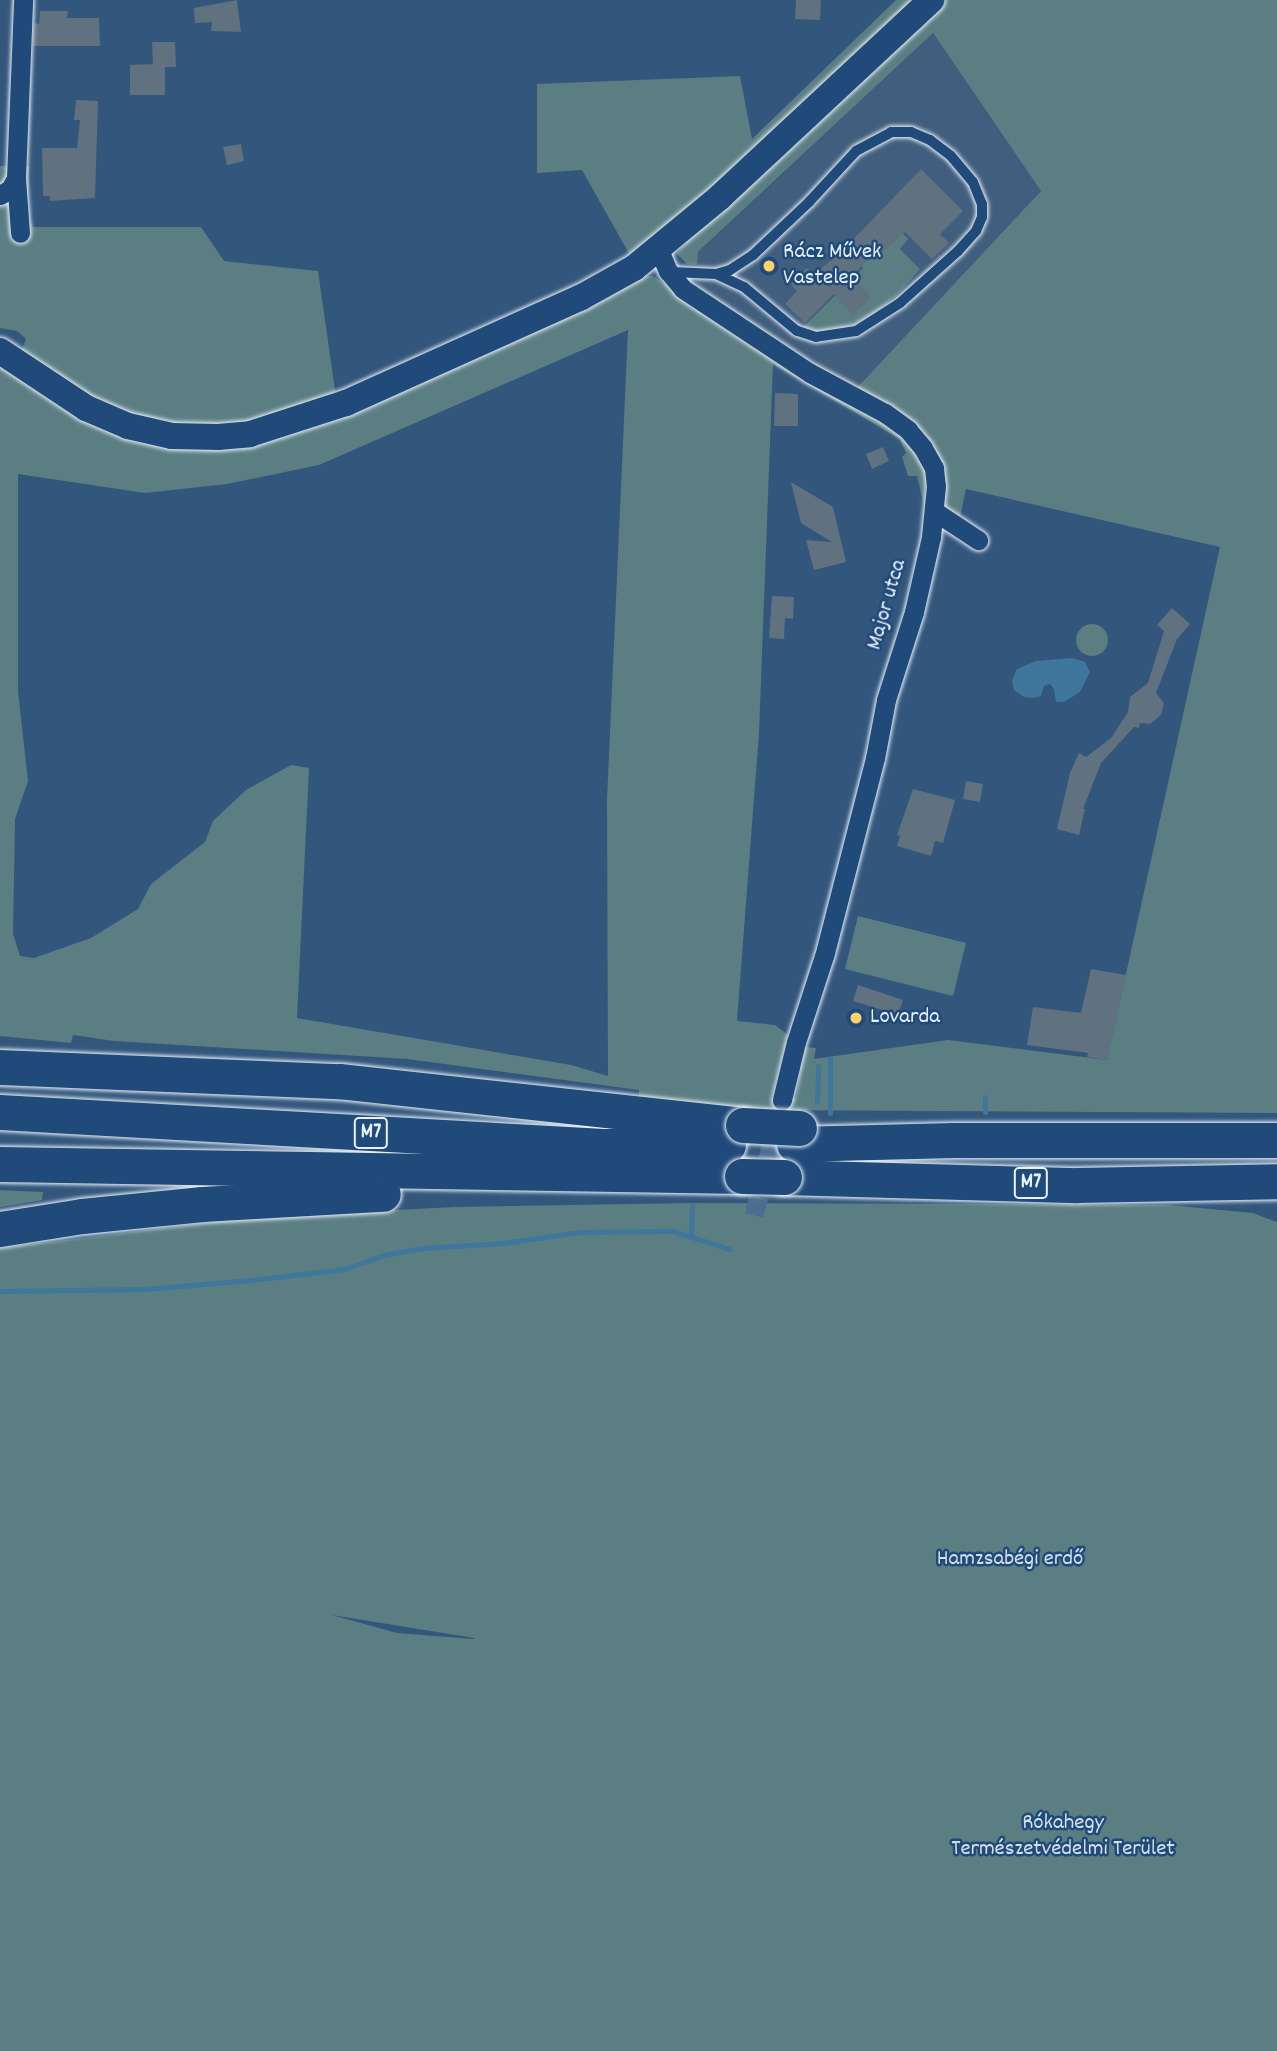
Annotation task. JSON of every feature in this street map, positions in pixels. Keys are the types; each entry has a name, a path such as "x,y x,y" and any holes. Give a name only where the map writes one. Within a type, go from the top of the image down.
{"highway":[{"path":"0,1058 169,1072"},
{"path":"0,1068 339,1080 691,1122 742,1148 790,1137"},
{"name":"M7","path":"0,1112 603,1146 742,1148 790,1137 1277,1140"},
{"name":"M7","path":"790,1137 1077,1185 1277,1181"},
{"name":"M7","path":"0,1164 708,1175 742,1148"},
{"path":"0,1229 95,1215 322,1195 624,1192 708,1175"}],"main road":[{"path":"0,351 69,399 117,422 172,436 232,436 283,425 384,387 580,299 625,274 663,261 931,0"}],"street":[{"path":"20,233 16,178 23,0"},
{"path":"0,195 10,189 16,178"},
{"name":"Major utca","path":"663,261 682,289 810,373 885,413 908,430 923,448 934,468 934,511 914,612 886,700 875,758 824,957 796,1042 790,1137"},
{"path":"934,511 978,540"}],"lane":[{"path":"663,261 716,274 744,287 797,331 816,337 856,331 900,303 958,251 976,231 982,217 982,204 973,182 951,156 930,140 911,132 891,132 856,151 809,202 753,255 716,274"}],"shaded area":[{"path":"933,33 1041,191 855,390 696,288 698,253"},
{"path":"1073,658 1085,662 1090,672 1080,692 1064,702 1056,702 1054,689 1050,684 1044,686 1041,696 1032,698 1024,697 1014,690 1012,680 1017,669 1036,661"}],"green space":[{"path":"896,0 920,0 702,203 631,257 582,170 537,173 537,84 740,76 752,139"},
{"path":"944,0 1277,0 1277,1113 761,1110 639,1098 639,1090 407,1059 114,1041 73,1035 71,1043 0,1036 0,365 90,419 136,435 169,444 222,445 255,441 360,407 562,316 640,276 653,276 808,379 897,427 914,444 927,473 924,505 917,476 908,476 902,457 906,453 900,439 773,364 759,733 737,1021 775,1025 788,1035 772,1097 796,1098 804,1047 816,1048 814,1059 948,1040 1107,1060 1220,547 966,489 960,517 954,519 943,503 939,461 912,428 855,390 1041,191 933,33 698,252 697,265 687,264 677,254 688,240","holes":["628,330 607,800 608,1076 571,1065 297,1018 309,768 291,765 246,790 213,821 205,842 151,884 138,909 91,938 34,958 20,956 13,934 15,819 28,781 18,691 18,474 145,493 227,484 319,465"]},
{"path":"0,166 29,167 28,218 33,227 201,227 224,261 318,271 336,397 219,427 156,422 105,405 21,353 26,339 17,331 0,328"},
{"path":"901,232 908,239 900,249 920,269 901,291 875,313 849,327 810,332 803,327 863,268 860,257"},
{"path":"1092,624 1103,629 1108,640 1103,651 1092,656 1081,651 1076,640 1081,629"},
{"path":"858,916 966,943 953,996 845,969"},
{"path":"0,1190 43,1192 42,1200 0,1207"},
{"name":"Hamzsabégi erdő","path":"693,1203 1169,1205 1253,1213 1277,1222 1277,2051 0,2051 0,1248 256,1217 455,1207","holes":["332,1615 474,1638 397,1633"]}],"building":[{"path":"237,0 241,32 211,31 212,22 195,23 194,8"},
{"path":"796,0 821,0 820,20 795,19"},
{"path":"40,11 68,11 67,18 99,18 100,46 33,46 34,23 39,24"},
{"path":"152,42 175,42 176,67 165,67 165,95 130,95 130,65 153,64"},
{"path":"76,100 98,101 95,198 50,201 50,196 43,196 42,148 77,148 80,120 74,120"},
{"path":"241,144 244,161 227,165 223,147"},
{"path":"921,169 963,211 940,234 949,243 932,259 905,232 877,257 874,254 852,276 871,297 852,315 834,294 805,323 785,304 797,291 791,284 807,268 814,275 844,249"},
{"path":"775,393 798,394 798,426 774,426"},
{"path":"883,447 889,461 872,469 866,454"},
{"path":"791,482 833,507 846,562 814,570 806,540 832,542 801,523"},
{"path":"772,596 794,597 793,619 785,618 784,639 769,638"},
{"path":"1172,608 1190,624 1177,639 1156,693 1164,703 1161,715 1150,724 1140,723 1139,728 1134,727 1101,763 1083,809 1079,835 1057,829 1070,773 1079,753 1086,757 1111,738 1128,712 1130,697 1148,683 1164,631 1157,625"},
{"path":"966,781 983,784 980,802 963,799"},
{"path":"913,789 955,800 943,843 935,841 931,856 897,846 900,836 897,835"},
{"path":"1091,969 1126,975 1107,1060 1087,1057 1088,1053 1027,1045 1033,1007 1081,1013"},
{"path":"858,985 903,1000 898,1015 853,1001"}],"waterway":[{"path":"830,1058 830,1113"},
{"path":"817,1102 818,1066"},
{"path":"985,1097 985,1112"},
{"path":"691,1236 692,1205"},
{"path":"0,1291 144,1289 252,1280 344,1269 384,1255 423,1248 503,1243 579,1232 673,1231 729,1249"}],"tunnel":[{"path":"754,1215 778,1118"}],"place":[{"name":"Rácz Művek Vastelep","path":"769,266"},
{"name":"Lovarda","path":"856,1018"}],"park label":[{"name":"Rókahegy Természetvédelmi Terület","path":"1063,1837"}]}
